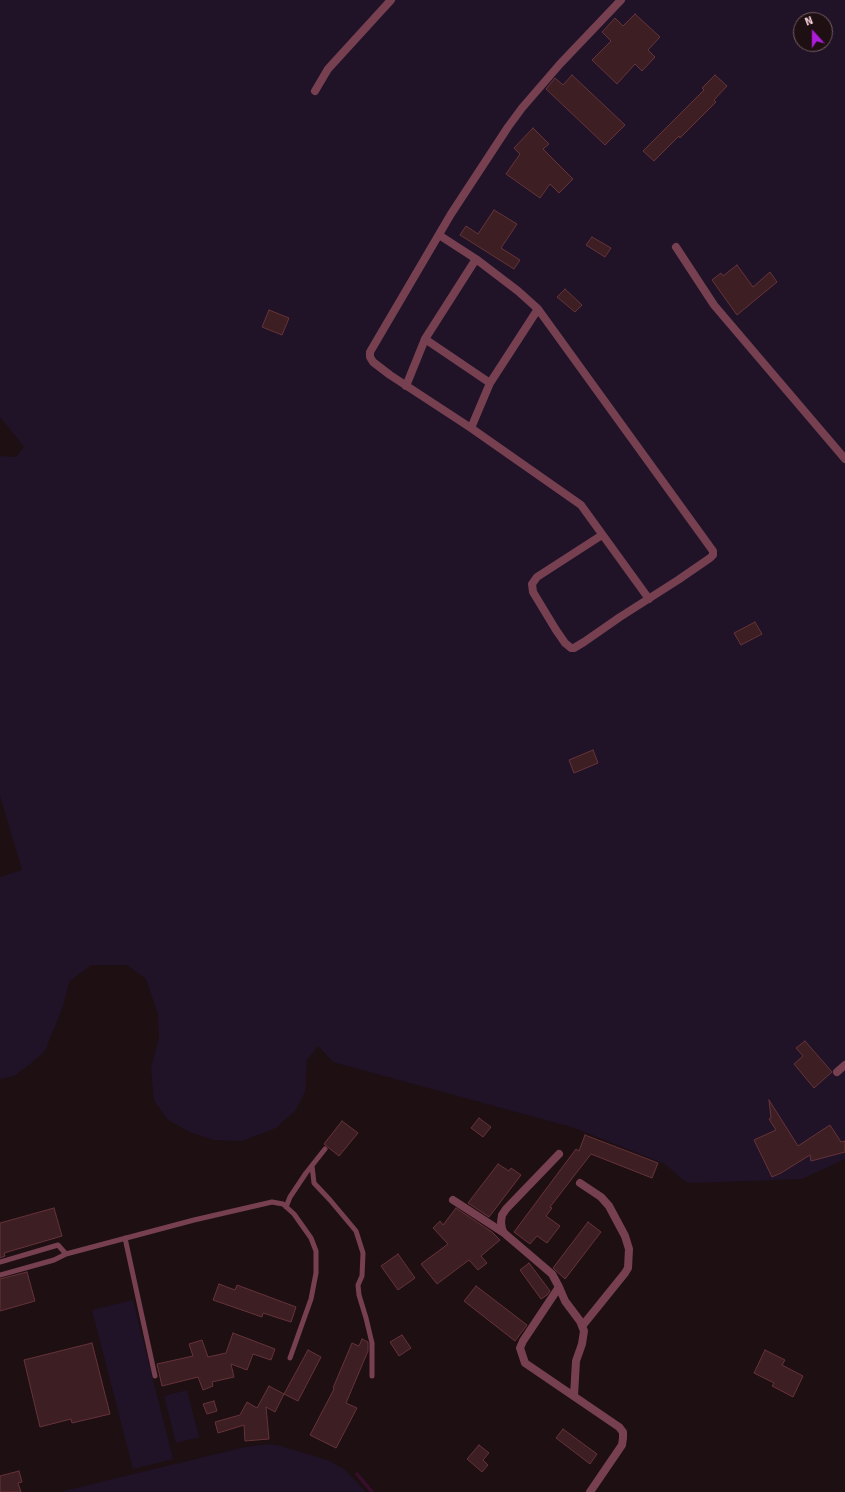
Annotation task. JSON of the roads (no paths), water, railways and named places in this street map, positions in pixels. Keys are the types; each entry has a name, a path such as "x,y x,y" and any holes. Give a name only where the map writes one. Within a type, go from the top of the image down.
{"street":[{"path":"315,91 328,69 391,0"},
{"path":"621,0 560,64 522,108 491,151 439,235 370,352 370,357 373,362 406,386 471,428 496,447 581,505 648,599"},
{"path":"439,235 476,259 518,291 538,309 713,551 713,555 710,558 574,648 571,648 565,643 533,592 532,584 537,577 602,535"},
{"path":"676,247 714,305 845,459"},
{"path":"406,386 425,339 476,259"},
{"path":"471,428 490,384 538,309"},
{"path":"425,339 490,384"},
{"path":"837,1072 845,1065"},
{"path":"504,1233 501,1222 502,1215 506,1209 559,1154"},
{"path":"580,1183 601,1197 609,1206 625,1236 629,1249 628,1268 625,1273 583,1325"},
{"path":"453,1200 504,1233 552,1274 565,1301 583,1325 584,1331 582,1344 576,1361 574,1396"},
{"path":"559,1287 523,1341 520,1348 520,1353 525,1364 619,1427 622,1432 624,1438 622,1446 590,1492"}],"lane":[{"path":"286,1207 306,1173 326,1149"},
{"path":"312,1166 314,1183 356,1231 363,1253 362,1276 358,1285 359,1295 372,1343 372,1376"},
{"path":"0,1275 54,1260 66,1254 194,1220 272,1202 283,1204 294,1214 311,1238 316,1251 316,1273 311,1299 290,1358"},
{"path":"124,1238 155,1376"},
{"path":"0,1262 58,1245 66,1254"}],"waterway":[{"path":"357,1474 372,1492"}]}
